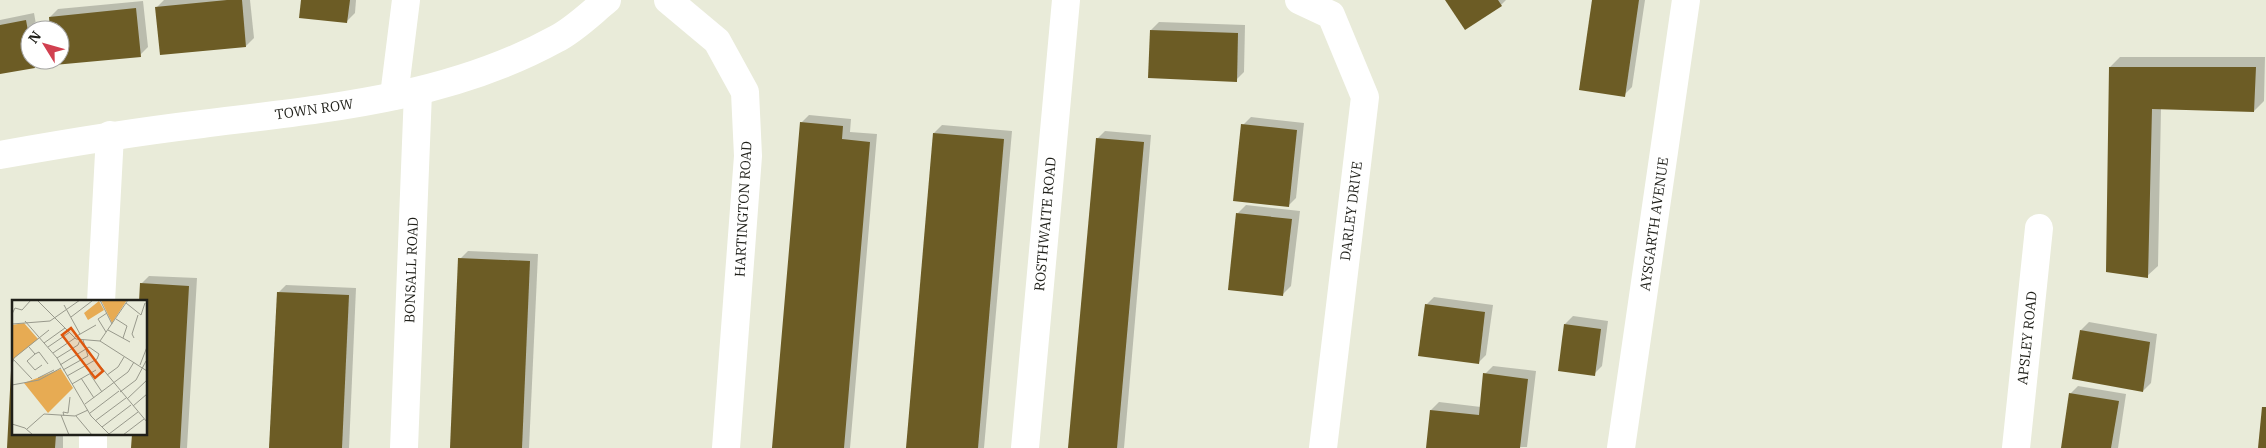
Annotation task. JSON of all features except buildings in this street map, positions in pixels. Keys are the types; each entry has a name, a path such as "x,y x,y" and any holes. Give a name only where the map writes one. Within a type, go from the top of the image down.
{"street":[{"name":"BONSALL ROAD","path":"404,448 406,0"},
{"name":"TOWN ROW","path":"0,155 110,135 329,108 406,94 483,72 558,39 607,0"},
{"name":"HARTINGTON ROAD","path":"668,0 718,41 745,92 748,156 726,448"},
{"name":"ROSTHWAITE ROAD","path":"1025,448 1066,0"},
{"name":"DARLEY DRIVE","path":"1300,0 1331,15 1365,97 1323,448"},
{"name":"AYSGARTH AVENUE","path":"1622,448 1686,0"},
{"path":"101,300 110,135"},
{"name":"APSLEY ROAD","path":"2016,448 2039,228"}]}
